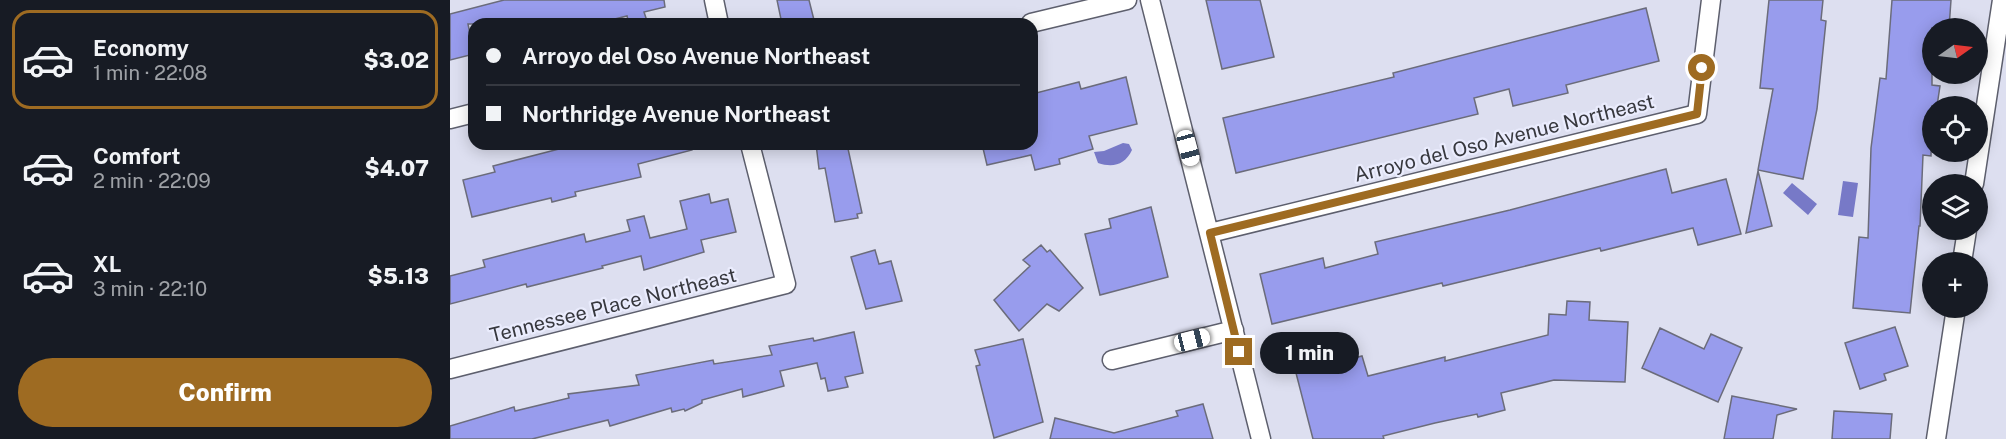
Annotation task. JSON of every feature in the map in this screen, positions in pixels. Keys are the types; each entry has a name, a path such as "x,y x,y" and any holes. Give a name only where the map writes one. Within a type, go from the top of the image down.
{"street":[{"path":"714,0 718,18"},
{"path":"1038,21 1127,0"},
{"path":"1150,0 1261,439"},
{"name":"Arroyo del Oso Avenue Northeast","path":"1210,233 1697,114 1711,0"},
{"path":"1976,174 2002,0"},
{"path":"450,119 468,114"},
{"name":"Tennessee Place Northeast","path":"450,369 786,284 752,150"},
{"path":"1936,439 1954,318"},
{"path":"1112,360 1234,330"}],"water":[{"path":"1123,143 1129,144 1132,150 1126,159 1114,165 1098,163 1094,152 1104,151"},
{"path":"1843,181 1858,183 1853,217 1838,215"},
{"path":"1792,183 1817,204 1808,215 1783,193"}],"building":[{"path":"504,0 664,0 665,7 644,12 646,18 628,18 627,16 619,18 468,18 468,56 450,60 450,14"},
{"path":"777,0 809,0 814,18 781,18"},
{"path":"1206,0 1260,0 1274,57 1222,69"},
{"path":"1769,0 1823,0 1821,20 1826,21 1817,109 1803,179 1758,170 1773,89 1760,88"},
{"path":"1892,0 1951,0 1950,18 1922,18 1922,84 1940,86 1938,96 1922,96 1920,226 1910,313 1853,308 1859,237 1868,238 1871,148 1880,78 1886,79"},
{"path":"1646,8 1659,61 1566,85 1568,93 1513,106 1509,89 1474,98 1478,114 1236,173 1223,118 1394,77 1393,73"},
{"path":"1126,77 1137,124 1089,136 1093,149 1059,159 1060,164 1035,170 1031,155 987,165 983,150 1038,150 1038,92 1079,82 1081,89"},
{"path":"555,150 692,150 638,164 641,177 575,192 576,196 552,202 551,198 472,217 463,180 495,172 493,166"},
{"path":"817,150 848,150 862,213 857,214 858,218 835,222 825,168 819,169"},
{"path":"1666,169 1672,193 1726,179 1741,234 1698,245 1693,228 1443,286 1442,283 1272,324 1260,274 1323,258 1325,268 1378,254 1375,242 1510,210"},
{"path":"1758,171 1772,226 1746,233"},
{"path":"709,194 711,203 728,199 736,232 701,240 704,252 644,270 641,256 602,266 603,268 527,287 526,284 450,304 450,276 485,267 483,260 584,234 586,242 630,231 627,220 644,216 650,238 687,229 680,201"},
{"path":"1151,207 1168,277 1100,295 1085,234 1111,228 1109,219"},
{"path":"1041,245 1047,252 1050,250 1083,288 1059,311 1047,304 1019,331 994,300 1030,266 1023,260"},
{"path":"875,250 879,264 891,261 902,301 866,309 851,257"},
{"path":"1567,301 1590,302 1589,320 1628,322 1625,382 1554,380 1501,393 1505,410 1478,417 1477,414 1435,423 1383,436 1384,439 1313,439 1296,373 1362,356 1368,376 1445,357 1445,361 1548,335 1549,314 1566,315"},
{"path":"1895,327 1908,366 1884,374 1886,380 1860,389 1845,343"},
{"path":"1660,328 1704,349 1711,334 1742,348 1718,402 1642,368"},
{"path":"854,332 863,373 845,377 848,387 828,391 825,378 821,379 817,363 780,371 784,386 743,397 742,389 702,400 702,403 685,411 684,409 672,412 671,408 610,426 608,420 532,439 450,439 450,426 514,407 515,411 569,398 568,394 639,385 636,375 713,360 714,364 772,355 769,346 813,338 814,341"},
{"path":"1023,339 1043,422 994,438 976,366 980,365 975,350"},
{"path":"1732,396 1797,409 1777,415 1773,439 1724,439"},
{"path":"1203,404 1213,439 1050,439 1055,418 1114,433 1178,416 1176,411"},
{"path":"1834,411 1892,414 1890,439 1832,439"}],"route":[{"path":"1239,352 1210,233 1697,114 1702,68"}]}
